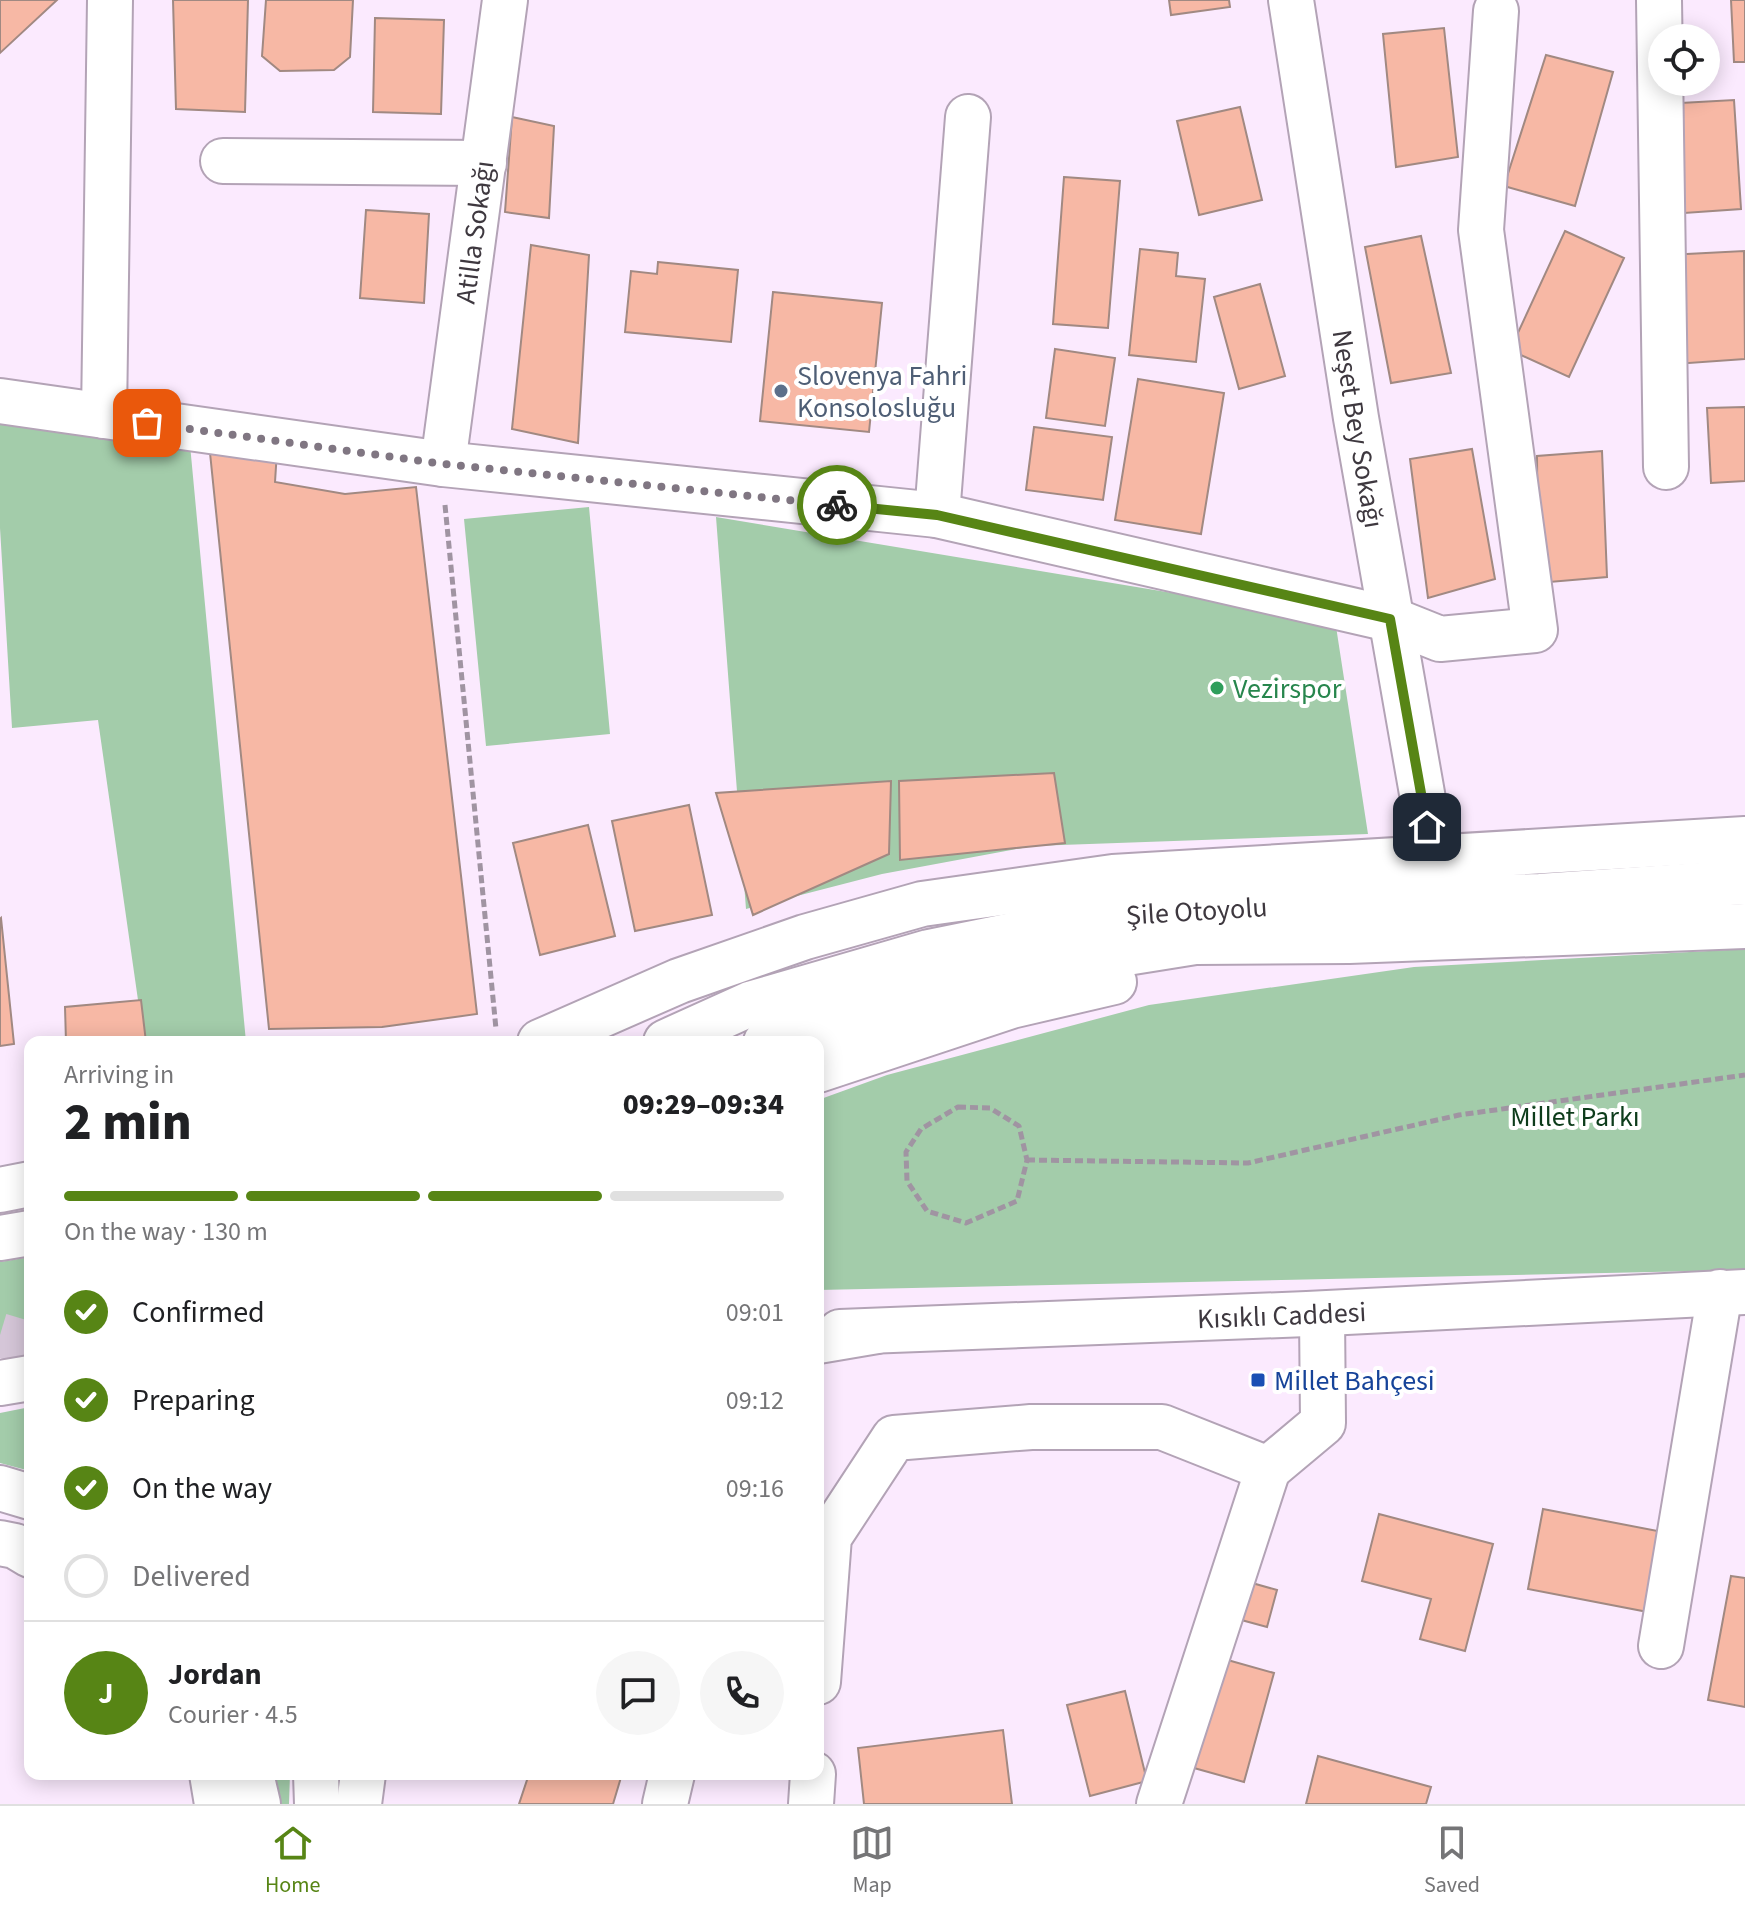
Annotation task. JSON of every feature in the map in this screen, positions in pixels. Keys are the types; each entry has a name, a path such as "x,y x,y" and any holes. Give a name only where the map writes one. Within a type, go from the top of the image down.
{"main road":[{"path":"104,416 110,0"},
{"name":"Atilla Sokağı","path":"443,464 505,0"},
{"name":"Neşet Bey Sokağı","path":"1291,0 1390,619 1433,856"},
{"path":"1659,0 1666,467"},
{"path":"0,401 443,464 937,515 1390,619 1440,639 1535,630 1481,230 1496,11"},
{"path":"937,515 968,117"},
{"path":"223,161 484,163"},
{"path":"554,1036 679,981 805,937 922,904 1113,877 1745,839"},
{"name":"Şile Otoyolu","path":"679,1036 750,1004 929,952 1106,916 1351,901 1540,896 1745,882"},
{"name":"Şile Otoyolu","path":"785,1036 887,1004 1045,966 1195,942 1349,941 1745,926"},
{"path":"824,1068 909,1038 1041,999 1174,967 1349,941"},
{"path":"0,1190 24,1185"},
{"path":"0,1238 24,1234"},
{"path":"1661,1646 1733,1292"},
{"name":"Kısıklı Caddesi","path":"824,1333 1322,1314 1733,1292"},
{"path":"1159,1804 1268,1469 1323,1423 1322,1314"},
{"path":"824,1340 877,1331"},
{"path":"0,1383 24,1379"},
{"path":"824,1603 829,1537 894,1438 1031,1427 1162,1427 1268,1469"},
{"path":"0,1488 24,1495"},
{"path":"0,1543 24,1551"},
{"path":"213,1780 217,1804"},
{"path":"252,1780 258,1804"},
{"path":"316,1780 317,1804"},
{"path":"359,1804 362,1780"},
{"path":"665,1804 671,1780"},
{"path":"811,1804 813,1780"}],"path":[{"path":"443,464 496,1029"},
{"path":"1027,1160 1248,1163 1459,1115 1745,1075"},
{"path":"958,1107 990,1108 1019,1126 1027,1160 1017,1201 966,1223 927,1211 907,1181 906,1152 921,1129 958,1107"}],"green space":[{"path":"0,413 189,434 245,1036 143,1036 98,720 12,728 0,528"},
{"path":"589,507 610,734 486,746 464,519"},
{"path":"716,517 1335,620 1368,834 1033,846 882,874 746,909"},
{"name":"Millet Parkı","path":"1745,949 1745,1270 824,1290 824,1098 887,1075 1149,1005 1414,967"},
{"path":"24,1258 24,1346 0,1352 0,1262"},
{"path":"24,1408 24,1469 0,1463 0,1413"},
{"path":"276,1780 290,1780 289,1804 277,1804"}],"building":[{"path":"0,0 57,0 0,53"},
{"path":"173,0 248,0 245,112 176,109"},
{"path":"266,0 353,0 350,57 334,70 280,71 262,56"},
{"path":"1169,0 1229,0 1230,7 1171,15"},
{"path":"1731,0 1745,0 1745,62 1734,62"},
{"path":"375,18 444,20 441,114 373,112"},
{"path":"1444,28 1458,157 1396,167 1383,34"},
{"path":"1546,55 1613,72 1575,206 1504,186"},
{"path":"1734,100 1741,209 1670,214 1663,104"},
{"path":"1240,107 1262,200 1199,215 1177,121"},
{"path":"512,117 554,126 549,218 505,212"},
{"path":"1064,177 1120,181 1108,328 1053,324"},
{"path":"366,210 429,214 424,303 360,298"},
{"path":"1565,231 1624,258 1569,377 1510,350"},
{"path":"1421,236 1451,373 1391,383 1365,247"},
{"path":"531,245 589,255 578,443 512,429"},
{"path":"1140,249 1178,253 1176,276 1205,279 1196,362 1129,355"},
{"path":"1744,251 1745,359 1675,364 1668,255"},
{"path":"658,262 738,270 731,342 625,332 631,271 657,274"},
{"path":"1260,284 1285,376 1239,389 1214,297"},
{"path":"773,292 882,303 869,432 760,421"},
{"path":"1055,349 1115,358 1105,426 1046,418"},
{"path":"1138,379 1224,393 1201,534 1115,520"},
{"path":"1745,407 1745,481 1711,483 1707,408"},
{"path":"1034,427 1112,437 1103,500 1026,490"},
{"path":"209,443 277,451 275,482 345,494 416,487 477,1014 382,1027 269,1029"},
{"path":"1472,449 1495,579 1428,598 1410,459"},
{"path":"1602,451 1607,577 1538,583 1537,456"},
{"path":"1054,773 1065,843 900,860 899,781"},
{"path":"891,781 889,854 753,915 716,793"},
{"path":"689,805 712,915 635,931 612,821"},
{"path":"588,825 615,936 540,955 513,843"},
{"path":"0,919 14,1044 0,1046"},
{"path":"141,1000 145,1036 66,1036 65,1007"},
{"path":"1543,1509 1668,1533 1653,1613 1528,1589"},
{"path":"1379,1514 1493,1544 1465,1651 1420,1639 1431,1599 1362,1581"},
{"path":"1731,1576 1745,1578 1745,1707 1708,1700"},
{"path":"1245,1581 1277,1590 1267,1627 1234,1618"},
{"path":"1224,1659 1274,1673 1244,1782 1194,1768"},
{"path":"1125,1691 1147,1781 1090,1796 1067,1705"},
{"path":"1003,1730 1012,1804 864,1804 858,1748"},
{"path":"1318,1756 1431,1787 1426,1804 1306,1804"},
{"path":"527,1780 620,1780 613,1804 519,1804"}],"tunnel":[{"path":"0,1335 24,1342"}],"way so far":[{"path":"147,423 443,464 837,505"}],"place":[{"name":"Slovenya Fahri Konsolosluğu","path":"781,391"},
{"name":"Vezirspor","path":"1217,688"},
{"name":"Millet Bahçesi","path":"1258,1380"}],"route":[{"path":"837,505 937,515 1390,619 1427,827"}]}
